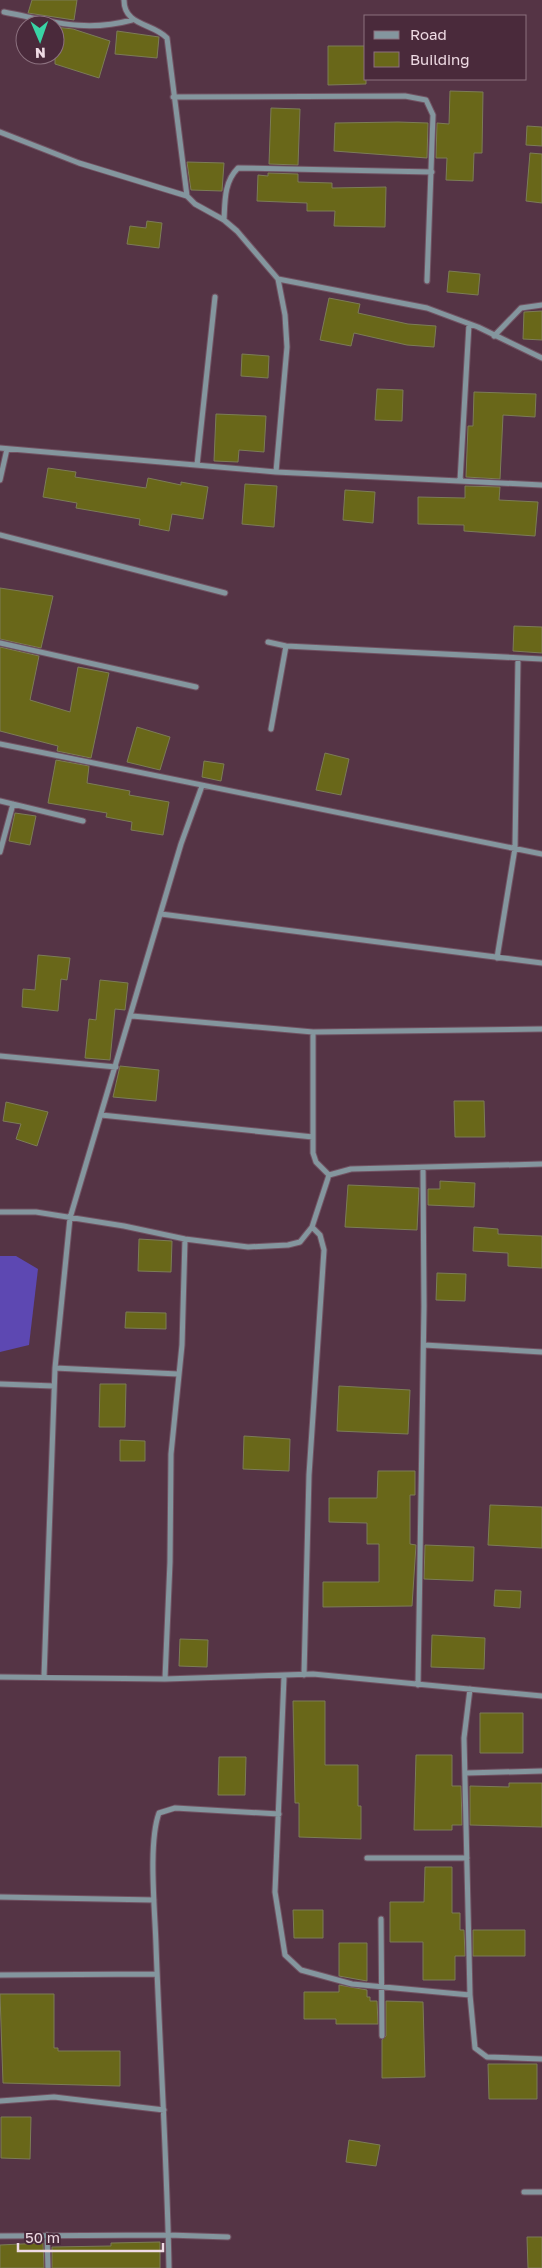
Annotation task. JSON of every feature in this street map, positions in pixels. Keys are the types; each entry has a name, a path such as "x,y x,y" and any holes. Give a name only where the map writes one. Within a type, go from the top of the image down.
{"street":[{"path":"124,0 127,13 132,20 161,32 167,38 187,196"},
{"path":"4,12 88,27 109,26 132,20"},
{"path":"173,97 417,97 426,100 433,115 427,281"},
{"path":"0,132 79,163 187,196 195,204 224,220 237,231 278,279 285,315 287,347 276,472"},
{"path":"224,220 228,186 238,168 432,172"},
{"path":"278,279 427,308 469,324 542,358"},
{"path":"197,466 215,297"},
{"path":"494,336 521,308 542,305"},
{"path":"460,481 469,324"},
{"path":"0,448 276,472 542,485"},
{"path":"0,480 7,449"},
{"path":"0,535 225,593"},
{"path":"268,642 286,646 542,659"},
{"path":"0,643 196,687"},
{"path":"271,730 286,646"},
{"path":"497,958 515,848 518,658"},
{"path":"0,744 542,854"},
{"path":"44,1677 55,1368 70,1218 161,914 202,786"},
{"path":"0,801 83,820"},
{"path":"0,852 13,804"},
{"path":"161,914 542,963"},
{"path":"132,1016 312,1032 542,1029"},
{"path":"312,1032 313,1137 316,1162 329,1176"},
{"path":"0,1056 116,1067"},
{"path":"101,1115 313,1137"},
{"path":"329,1176 352,1169 542,1164"},
{"path":"418,1685 424,1345 423,1168"},
{"path":"0,1212 36,1212 124,1226 185,1240 248,1247 288,1245 300,1242 312,1227 329,1176"},
{"path":"304,1675 308,1475 324,1250 320,1235 312,1227"},
{"path":"165,1679 170,1562 171,1454 182,1345 185,1240"},
{"path":"424,1345 542,1352"},
{"path":"55,1368 178,1374"},
{"path":"0,1384 54,1386"},
{"path":"0,1677 165,1679 304,1675 542,1696"},
{"path":"284,1677 276,1892 285,1955 301,1970 352,1984 470,1995"},
{"path":"470,1689 464,1738 470,1995 475,2048 487,2057 542,2059"},
{"path":"466,1772 542,1771"},
{"path":"169,2268 154,1900 154,1825 159,1813 175,1808 279,1814"},
{"path":"367,1858 468,1858"},
{"path":"0,1897 154,1900"},
{"path":"381,1919 382,2036"},
{"path":"0,1975 157,1974"},
{"path":"0,2101 54,2097 164,2110"},
{"path":"524,2192 542,2192"},
{"path":"47,2235 48,2268"},
{"path":"0,2236 168,2235 228,2237"}],"shaded area":[{"path":"0,1256 16,1256 38,1269 29,1345 0,1352"}],"building":[{"path":"32,0 77,0 74,20 65,19 65,15 28,13"},
{"path":"65,28 110,41 99,78 58,65 65,65"},
{"path":"117,31 159,37 157,58 115,54"},
{"path":"328,46 364,46 364,80 366,80 366,84 328,85"},
{"path":"450,91 483,92 482,153 474,153 473,181 446,180 447,158 436,158 437,123 449,124"},
{"path":"271,108 300,109 298,165 269,164"},
{"path":"335,123 428,123 427,158 334,151"},
{"path":"527,126 542,127 542,146 526,145"},
{"path":"530,153 542,154 542,203 526,201"},
{"path":"187,162 224,163 222,191 191,190"},
{"path":"268,173 298,174 298,182 332,183 332,188 386,187 385,227 334,226 335,211 307,211 307,203 257,201 258,175 268,176"},
{"path":"147,221 162,223 159,248 127,244 130,226 146,228"},
{"path":"449,271 480,274 478,295 447,292"},
{"path":"329,298 360,304 358,313 408,324 436,326 434,347 407,345 354,333 351,346 320,340"},
{"path":"542,311 542,340 523,339 524,312"},
{"path":"242,354 269,356 268,378 241,376"},
{"path":"377,389 403,390 402,421 375,420"},
{"path":"474,392 536,394 535,417 503,415 500,479 466,477 468,426 473,426"},
{"path":"216,414 266,416 264,452 239,450 238,462 214,461"},
{"path":"48,468 76,472 75,477 146,488 148,478 181,485 181,482 208,487 203,519 172,514 169,531 139,525 140,519 76,508 77,503 43,497"},
{"path":"245,484 277,486 274,527 242,524"},
{"path":"465,486 500,487 499,500 538,502 535,536 464,531 464,525 418,524 418,497 465,498"},
{"path":"345,490 375,492 373,523 343,520"},
{"path":"0,588 53,596 41,648 0,639"},
{"path":"514,626 542,627 542,653 513,651"},
{"path":"0,647 39,656 30,700 70,712 78,667 109,673 91,758 57,751 58,746 0,731"},
{"path":"137,727 170,737 160,770 127,762"},
{"path":"325,753 349,759 341,795 316,790"},
{"path":"56,760 89,766 87,783 130,791 129,795 169,802 163,835 131,830 132,822 106,817 107,813 48,803"},
{"path":"204,761 224,764 221,781 202,777"},
{"path":"15,813 36,816 30,845 9,841"},
{"path":"38,955 70,958 67,980 61,979 58,1011 22,1007 23,989 35,990"},
{"path":"100,980 128,983 125,1010 115,1009 110,1060 85,1058 89,1019 96,1020"},
{"path":"120,1066 159,1070 156,1101 113,1097"},
{"path":"454,1101 484,1101 485,1137 455,1137"},
{"path":"6,1102 48,1112 37,1146 16,1139 21,1124 3,1121"},
{"path":"440,1181 475,1183 474,1207 428,1205 428,1189 440,1189"},
{"path":"348,1185 419,1188 417,1230 345,1227"},
{"path":"474,1227 498,1229 498,1234 542,1236 542,1268 508,1266 508,1253 473,1251"},
{"path":"139,1239 172,1241 171,1272 138,1271"},
{"path":"437,1273 466,1274 465,1301 436,1300"},
{"path":"126,1312 166,1313 166,1329 125,1328"},
{"path":"100,1384 126,1384 125,1427 99,1427"},
{"path":"339,1386 410,1390 408,1434 337,1431"},
{"path":"244,1436 290,1439 289,1471 243,1469"},
{"path":"120,1440 145,1441 145,1461 120,1461"},
{"path":"378,1471 415,1471 415,1495 410,1495 410,1544 416,1545 412,1606 323,1607 323,1582 379,1582 379,1544 367,1544 367,1523 329,1522 329,1498 377,1498"},
{"path":"490,1505 542,1507 542,1548 488,1545"},
{"path":"425,1545 474,1547 473,1581 424,1579"},
{"path":"495,1590 521,1591 520,1608 494,1606"},
{"path":"432,1635 485,1638 484,1669 431,1667"},
{"path":"180,1639 208,1640 207,1667 179,1666"},
{"path":"293,1701 325,1701 325,1765 358,1765 358,1806 361,1806 361,1839 299,1837 299,1803 295,1803"},
{"path":"480,1713 523,1713 523,1753 480,1753"},
{"path":"416,1755 452,1755 452,1786 461,1786 462,1825 452,1825 452,1830 414,1830"},
{"path":"219,1757 246,1757 245,1795 218,1795"},
{"path":"509,1783 542,1783 542,1827 470,1825 470,1786 509,1787"},
{"path":"425,1867 452,1867 452,1913 460,1913 460,1930 464,1930 465,1956 455,1956 455,1980 423,1980 423,1942 390,1942 390,1902 424,1902"},
{"path":"293,1910 323,1910 323,1938 294,1938"},
{"path":"473,1930 525,1930 525,1956 473,1956"},
{"path":"339,1943 367,1943 367,1981 339,1976"},
{"path":"339,1985 367,1990 367,1997 370,1997 370,2001 377,2001 378,2024 336,2024 336,2019 304,2019 304,1992 339,1992"},
{"path":"0,1994 54,1994 54,2048 58,2048 58,2051 120,2051 120,2086 3,2083"},
{"path":"386,2001 423,2002 425,2077 382,2078 382,2040 386,2036"},
{"path":"488,2064 537,2064 537,2099 489,2099"},
{"path":"1,2117 31,2117 30,2159 1,2158"},
{"path":"349,2140 380,2145 376,2166 346,2162"},
{"path":"527,2237 542,2237 542,2268 528,2268"},
{"path":"160,2242 160,2268 52,2268 52,2247 111,2246 111,2243"},
{"path":"43,2243 44,2268 0,2268 0,2245"}]}
